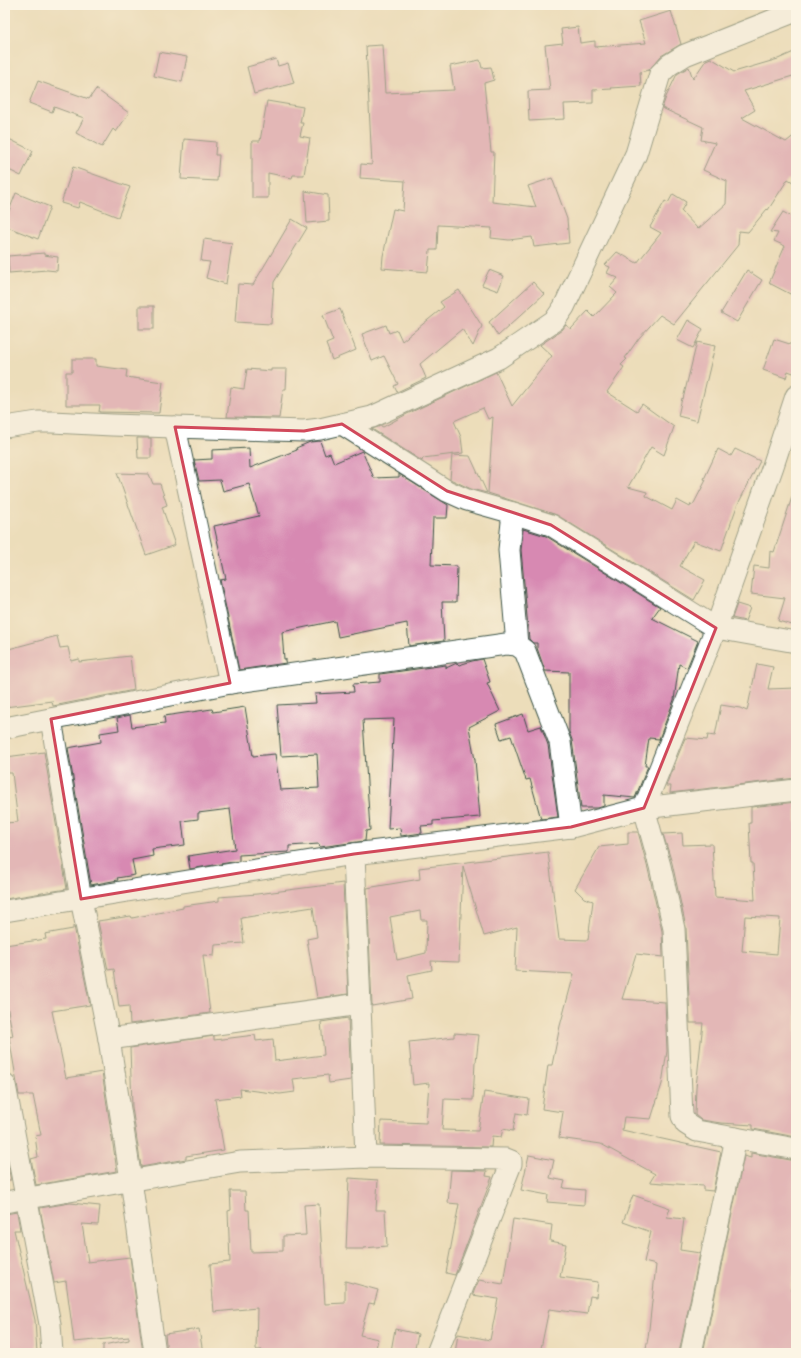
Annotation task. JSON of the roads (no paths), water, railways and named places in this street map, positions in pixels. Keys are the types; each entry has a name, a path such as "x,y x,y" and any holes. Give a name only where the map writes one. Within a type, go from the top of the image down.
{"street":[{"path":"5,427 38,422 52,422 304,431 320,429 372,417 498,358 555,320 564,307 636,154 660,74 669,65 685,55 796,11"},
{"path":"796,396 716,628 644,808 660,866 674,929 682,1116 686,1124 697,1131 796,1149"},
{"path":"342,424 447,491 467,500 513,513 555,528 716,628 796,642"},
{"path":"175,427 230,683"},
{"path":"513,513 509,550 517,645"},
{"path":"5,728 230,683 506,644 517,645 525,651 560,742 571,827"},
{"path":"51,720 81,899 109,1039 131,1180 155,1353"},
{"path":"5,911 354,854 571,827 644,808 796,790"},
{"path":"354,854 366,1157"},
{"path":"109,1039 360,1004"},
{"path":"5,1085 50,1324 52,1353"},
{"path":"691,1353 736,1138"},
{"path":"5,1202 240,1162 366,1157 506,1159 511,1161 511,1164 437,1353"}]}
